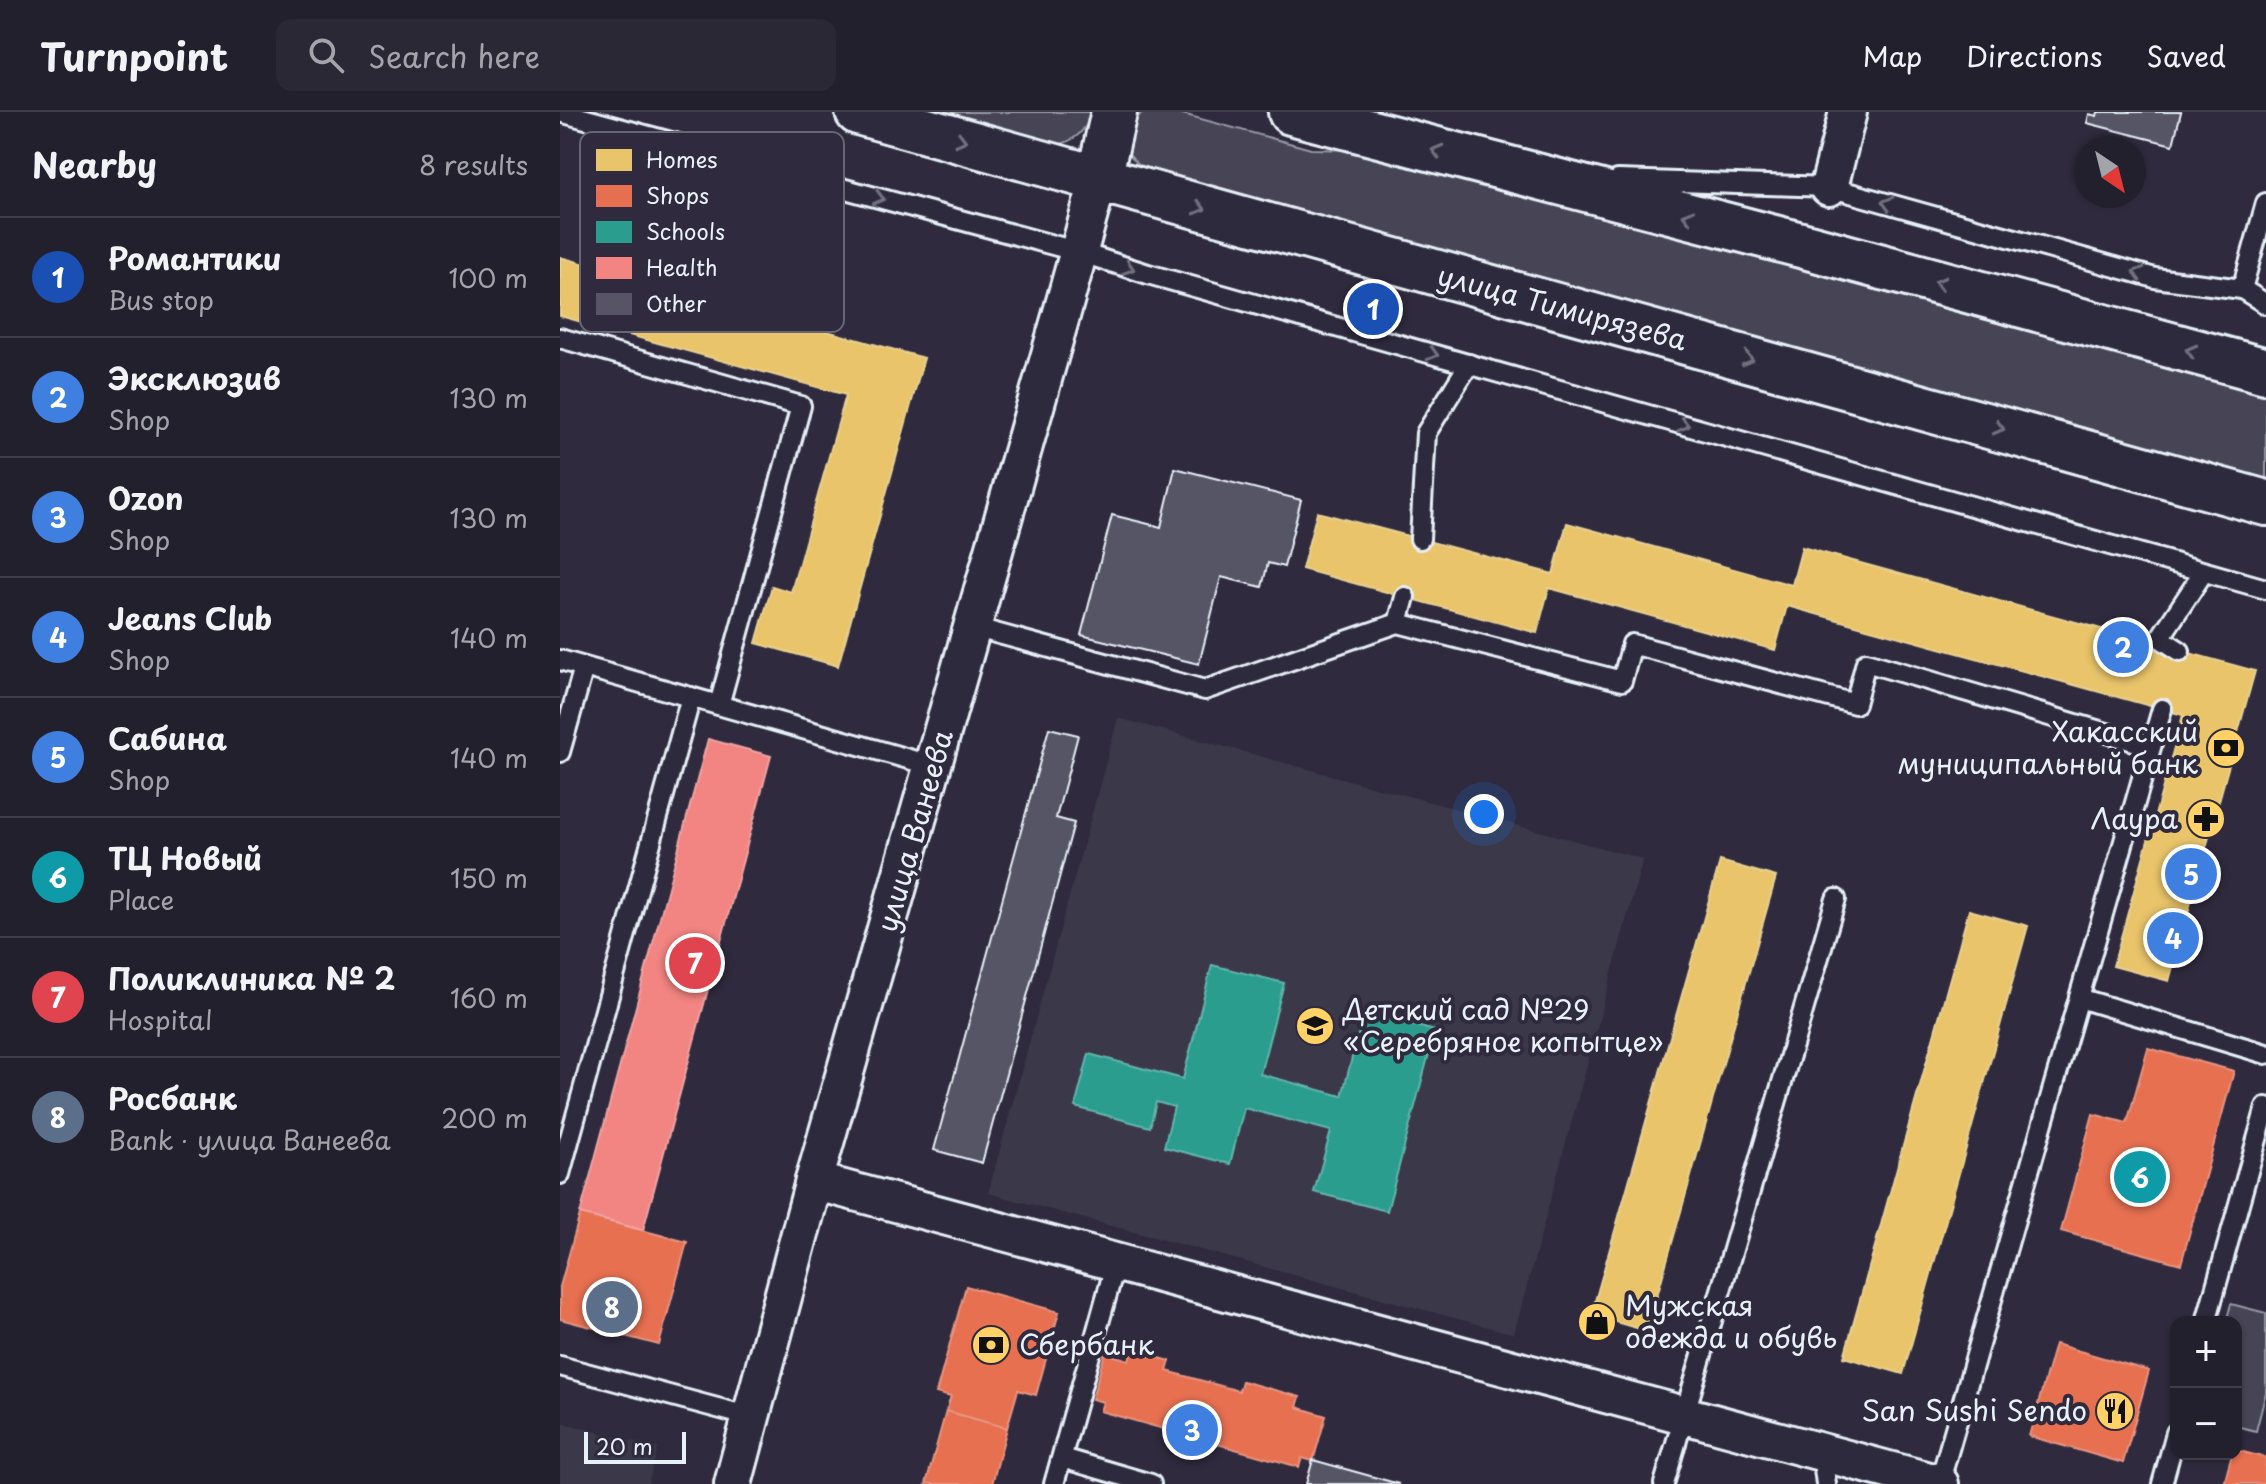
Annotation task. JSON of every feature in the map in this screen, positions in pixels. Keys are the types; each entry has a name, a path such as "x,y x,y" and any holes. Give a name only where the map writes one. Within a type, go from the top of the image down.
{"main road":[{"name":"улица Тимирязева","path":"858,112 2266,503"},
{"path":"1099,178 1114,112"},
{"path":"1291,112 2266,371"}],"street":[{"path":"1829,187 1848,112"},
{"name":"улица Ванеева","path":"733,1484 814,1181 1099,178"},
{"path":"814,1181 1684,1415 1824,1469 1939,1484"}],"lane":[{"path":"560,112 634,132"},
{"path":"1535,177 1829,187 2155,278 2242,289 2266,304"},
{"path":"844,189 1079,252 2266,589"},
{"path":"2242,289 2266,203"},
{"path":"560,338 801,406 719,705"},
{"path":"1420,539 1426,433 1469,364"},
{"path":"2180,651 2160,638 2203,573"},
{"path":"1398,623 1405,597"},
{"path":"973,627 1205,690 1398,623 1622,681 1632,644 1855,704 1866,662 2151,746"},
{"path":"560,660 933,766"},
{"path":"560,752 584,667"},
{"path":"560,1174 691,697"},
{"path":"1939,1484 2162,709"},
{"path":"1664,1484 1836,899"},
{"path":"2079,998 2266,1054"},
{"path":"2208,1316 2262,1132 2266,1107"},
{"path":"1054,1484 1116,1262"},
{"path":"560,1366 751,1417"},
{"path":"2162,1484 2170,1455"},
{"path":"1062,1458 1151,1484"}],"shaded area":[{"path":"926,112 1092,112 1093,115 1076,136 1051,147"},
{"path":"1175,112 1311,149 1354,150 2266,392 2266,483 1143,169 1129,154 1130,130 1141,113"},
{"name":"Детский сад №29 «Серебряное копытце»","path":"1118,718 1643,859 1514,1334 988,1193"},
{"path":"2231,1304 2266,1313 2266,1392 2256,1431 2242,1428 2242,1316 2228,1316"},
{"path":"560,1422 658,1448 648,1484 560,1484"}],"building: Homes":[{"path":"560,257 580,263 580,322 560,316"},
{"path":"618,332 830,332 924,358 838,666 756,643 772,586 791,592 846,395"},
{"path":"1317,512 1553,574 1567,523 1792,585 1802,547 2255,671 2169,981 2113,966 2183,715 1787,606 1775,650 1549,588 1537,633 1302,569"},
{"path":"1720,861 1776,877 1647,1331 1591,1315"},
{"path":"1969,910 2028,926 1903,1374 1844,1357"}],"building: Shops":[{"path":"2148,1048 2234,1071 2181,1264 2061,1231 2093,1114 2127,1123"},
{"path":"580,1214 687,1242 659,1345 560,1319 560,1287"},
{"path":"966,1286 1059,1312 1036,1395 1018,1390 1007,1428 946,1411 951,1397 936,1393"},
{"path":"2055,1344 2149,1371 2123,1463 2029,1436"},
{"path":"1132,1350 1170,1361 1167,1371 1239,1391 1242,1381 1300,1397 1297,1407 1326,1416 1313,1461 1302,1458 1299,1467 1100,1411 1103,1402 1092,1399 1105,1353 1129,1360"},
{"path":"946,1411 1007,1428 992,1484 926,1484"},
{"path":"2242,1452 2266,1458 2265,1484 2224,1484 2230,1460 2242,1460"}],"building: Schools":[{"path":"1212,965 1284,983 1260,1074 1342,1096 1364,1012 1435,1031 1387,1211 1314,1192 1331,1131 1244,1108 1230,1164 1164,1147 1174,1107 1156,1102 1150,1127 1075,1107 1089,1054 1183,1079"}],"building: Health":[{"path":"708,739 771,756 643,1230 580,1214"}],"building: Other":[{"path":"2098,112 2181,112 2173,145 2087,123 2089,114 2097,116"},
{"path":"1175,468 1301,500 1284,567 1268,563 1262,587 1221,577 1199,664 1081,635 1112,515 1161,527"},
{"path":"1049,728 1078,735 1056,818 1074,823 982,1163 934,1150"},
{"path":"1313,1460 1399,1484 1306,1484"}],"place":[{"name":"Романтики","path":"1373,309"},
{"name":"Эксклюзив","path":"2123,647"},
{"name":"Хакасский муниципальный банк","path":"2226,748"},
{"name":"Лаура","path":"2206,819"},
{"name":"Сабина","path":"2191,874"},
{"name":"Jeans Club","path":"2173,938"},
{"name":"Поликлиника № 2","path":"695,963"},
{"name":"Детский сад №29 «Серебряное копытце»","path":"1315,1026"},
{"name":"ТЦ Новый","path":"2140,1177"},
{"name":"Росбанк","path":"612,1307"},
{"name":"Мужская одежда и обувь","path":"1597,1322"},
{"name":"Сбербанк","path":"991,1345"},
{"name":"San Sushi Sendo","path":"2115,1411"},
{"name":"Ozon","path":"1192,1430"}]}
